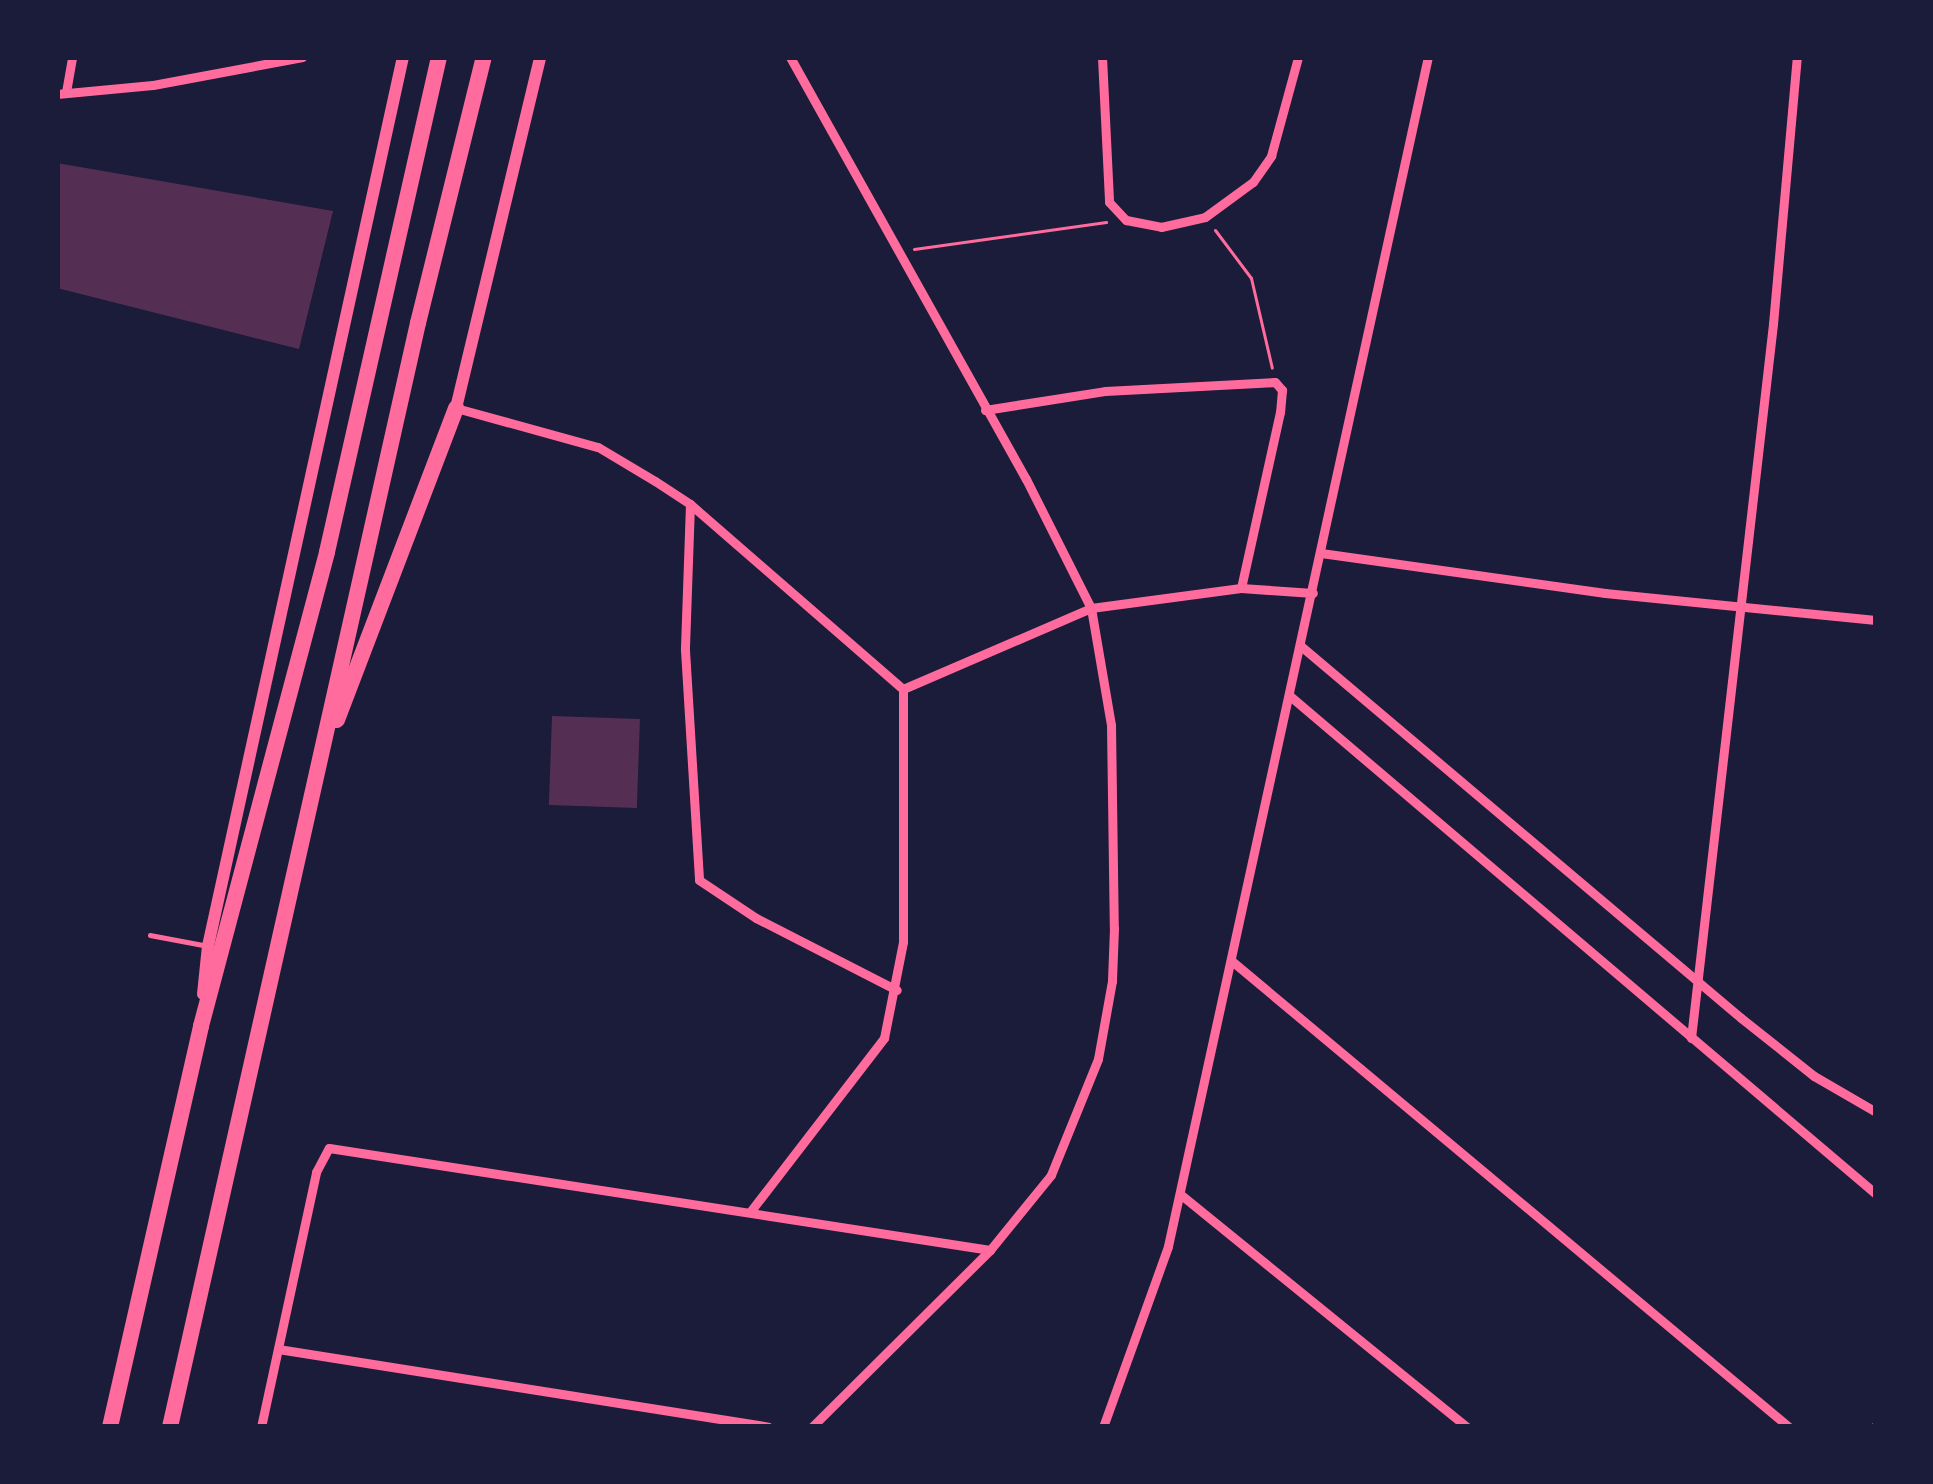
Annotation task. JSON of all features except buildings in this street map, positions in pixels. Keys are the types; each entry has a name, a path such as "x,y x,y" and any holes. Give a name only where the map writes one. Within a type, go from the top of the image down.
{"highway":[{"path":"110,1427 201,1026 327,552 439,57"},
{"path":"170,1427 484,57"},
{"path":"320,759 456,409"}],"street":[{"path":"73,57 61,93 237,72 302,57"},
{"path":"237,72 239,57"},
{"path":"201,1026 208,946 403,57"},
{"path":"540,57 456,409 598,447 690,504 902,689 903,942 897,990 876,1053 750,1212"},
{"path":"790,57 1091,608 1111,725 1114,928 1106,1024 1086,1097 1051,1175 990,1250 812,1427"},
{"path":"1102,57 1104,175 1109,202 1126,220 1161,227 1205,218 1242,193 1271,156 1298,57"},
{"path":"1102,1427 1168,1246 1428,57"},
{"path":"1691,1038 1797,57"},
{"path":"985,410 1105,391 1275,382 1282,390 1280,412 1241,588"},
{"path":"690,504 685,650 699,880 756,918 897,990"},
{"path":"1321,553 1741,608 1876,620"},
{"path":"902,689 1091,608 1241,588 1313,592"},
{"path":"1302,647 1814,1076 1876,1112"},
{"path":"1290,696 1876,1194"},
{"path":"1233,962 1789,1427"},
{"path":"261,1427 325,1149 990,1250"},
{"path":"1180,1194 1467,1427"},
{"path":"278,1349 768,1427"}],"lane":[{"path":"150,935 208,946"}],"path":[{"path":"1205,218 1251,278 1275,382"},
{"path":"898,251 1126,220"}]}
